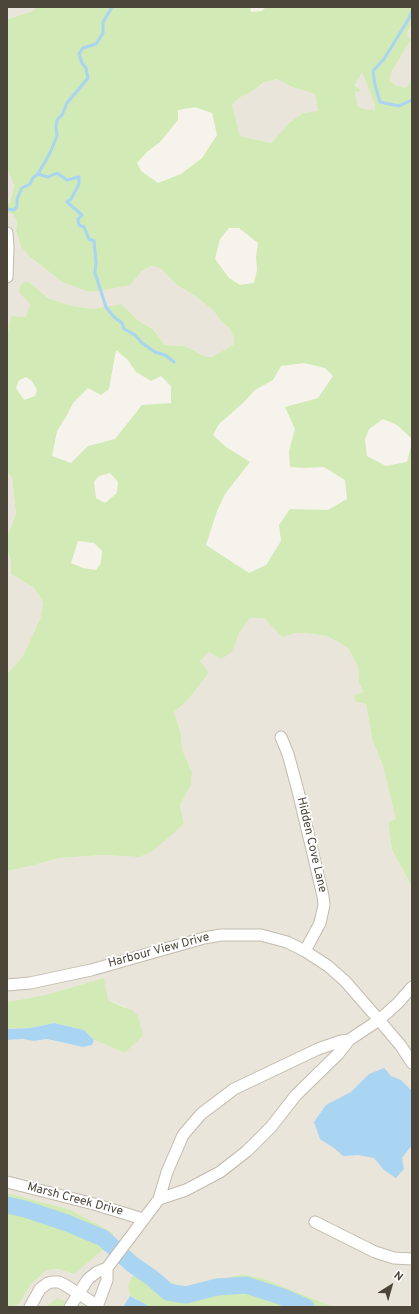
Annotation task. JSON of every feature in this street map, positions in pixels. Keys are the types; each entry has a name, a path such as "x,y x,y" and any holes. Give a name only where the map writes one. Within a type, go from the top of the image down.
{"street":[{"path":"7,233 7,277"},
{"name":"Hidden Cove Lane","path":"281,737 288,754 294,776 323,896 323,910 320,923 305,951"},
{"name":"Harbour View Drive","path":"7,985 30,983 85,971 204,938 221,935 260,935 287,942 305,951 328,966 345,981 379,1020 412,1063"},
{"path":"159,1199 186,1190 220,1172 247,1151 271,1127 296,1095 338,1054 349,1040 379,1020 398,1003 412,987"},
{"path":"70,1307 92,1276 109,1265 159,1199 167,1172 183,1135 201,1114 234,1089 318,1049 341,1041 349,1040"},
{"name":"Marsh Creek Drive","path":"7,1182 94,1204 144,1219"},
{"path":"315,1222 376,1252 394,1258 412,1259"},
{"path":"30,1307 40,1289 52,1282 58,1282 98,1306 107,1280 109,1265"}],"shaded area":[{"path":"7,7 36,7 33,11 8,19"},
{"path":"412,26 412,79 406,88 395,85 390,80 390,72 411,40 407,35 410,27"},
{"path":"362,71 375,105 374,110 358,107 355,92 356,82"},
{"path":"277,79 292,87 315,94 319,112 303,113 290,122 271,143 240,136 232,104 264,83"},
{"path":"7,168 14,186 10,204 7,204"},
{"path":"7,213 14,214 17,226 16,231 21,247 29,256 62,282 117,287 130,284 142,271 151,266 160,268 177,285 195,296 213,310 220,320 230,329 234,338 233,345 212,357 206,357 185,346 165,345 153,329 139,321 121,304 93,309 72,306 48,298 30,283 30,304 26,318 11,316 7,336"},
{"path":"7,472 12,477 16,514 7,537"},
{"path":"7,550 11,560 11,574 34,588 43,602 40,619 23,656 7,674"},
{"path":"250,618 264,618 282,637 296,633 314,634 329,637 348,648 358,667 359,682 363,692 355,695 356,702 366,704 372,739 383,766 397,819 388,822 392,850 412,887 412,1307 334,1307 262,1278 242,1274 183,1288 168,1281 142,1263 128,1286 130,1296 123,1307 11,1307 19,1304 31,1284 47,1270 59,1269 74,1273 102,1251 69,1209 7,1193 7,1040 23,1039 35,1041 47,1039 83,1047 91,1045 94,1040 125,1053 143,1036 130,1009 108,1000 104,978 45,995 7,1002 7,871 59,858 104,855 139,857 184,824 180,805 191,785 192,772 182,749 181,732 174,712 187,701 209,673 200,661 209,652 232,652 239,633"}],"green space":[{"path":"36,7 250,7 251,12 262,11 266,7 412,7 412,26 407,34 411,40 391,72 390,80 395,85 406,88 412,79 412,439 397,425 383,419 369,429 365,440 367,456 386,466 407,462 412,442 412,887 392,850 388,822 396,819 383,766 372,739 366,704 356,702 354,695 363,692 359,682 358,667 348,648 329,637 314,634 296,633 282,637 264,618 250,618 239,633 232,652 221,659 209,652 200,661 209,673 187,701 174,712 181,733 182,749 192,772 191,785 180,805 184,824 154,850 139,857 104,855 59,858 7,871 7,674 23,656 40,619 43,602 34,588 11,574 11,560 7,550 7,537 16,514 12,477 7,472 7,336 11,316 26,317 30,304 19,292 20,286 24,282 30,283 48,298 72,306 93,309 121,304 139,321 153,329 165,345 185,346 206,357 212,357 233,345 234,338 230,329 220,320 213,310 195,296 177,285 160,268 151,266 142,271 130,285 90,292 62,282 29,256 21,247 16,231 16,219 13,214 7,213 7,204 10,203 14,186 7,168 7,16 8,19 33,11","holes":["362,72 375,105 374,110 358,107 355,92 361,91 355,86","277,79 292,87 315,94 318,111 303,113 290,122 271,143 240,136 232,104 241,97 253,91 263,83","195,107 212,113 217,135 202,158 181,174 158,183 141,171 137,163 147,152 160,142 178,120 178,110","229,228 239,228 258,243 256,257 257,270 254,283 240,285 229,278 215,259 220,239","116,350 127,359 136,372 151,381 161,376 171,386 171,403 142,405 115,439 88,446 71,463 52,456 57,431 73,403 88,388 101,395 109,389","304,363 325,368 333,376 318,398 285,407 295,429 289,451 290,467 324,467 345,480 347,499 328,510 290,509 279,525 281,541 266,565 249,573 206,545 217,511 225,494 250,462 226,447 213,435 219,424 243,403 255,390 273,380 281,366","26,377 32,381 37,390 35,396 24,400 16,388 19,380","110,473 118,482 117,493 105,503 96,498 94,482 99,476","78,541 94,543 102,551 101,563 96,570 83,568 71,563"]},
{"path":"104,978 108,1000 130,1009 138,1016 143,1036 125,1053 94,1040 84,1030 54,1023 30,1028 7,1029 7,1002 45,995"},
{"path":"7,1193 69,1209 113,1233 113,1238 102,1251 74,1274 59,1269 47,1270 31,1284 19,1304 7,1307"},
{"path":"142,1263 168,1281 183,1288 242,1274 262,1278 334,1307 151,1307 130,1296 128,1286 133,1275"},
{"path":"57,1298 78,1307 46,1307"}],"water":[{"path":"54,1023 84,1030 94,1040 92,1045 83,1047 47,1039 34,1041 23,1039 7,1040 7,1029 30,1028"},
{"path":"384,1068 391,1076 401,1080 412,1091 412,1145 402,1158 404,1169 396,1178 384,1170 374,1158 358,1155 343,1156 320,1139 314,1122 326,1105 351,1092 369,1074"},
{"path":"130,1296 151,1307 123,1307"}],"waterway":[{"path":"7,209 14,210 17,206 17,199 22,188 30,184 33,178 38,174 50,153 57,136 57,120 62,115 67,103 88,78 86,68 82,63 79,54 83,48 96,44 103,33 103,22 112,7"},
{"path":"412,11 384,59 373,71 380,102 399,106 412,100"},
{"path":"38,174 48,177 57,173 67,180 79,177 79,184 71,199 67,202 82,215 78,219 79,225 84,227 89,239 94,241 96,262 95,273 106,307 114,317 122,323 124,329 135,335 142,343 155,352 165,355 174,362"},
{"path":"7,1205 25,1209 67,1223 103,1238 132,1264 152,1278 168,1292 186,1295 217,1287 246,1285 283,1297 306,1307"}]}
